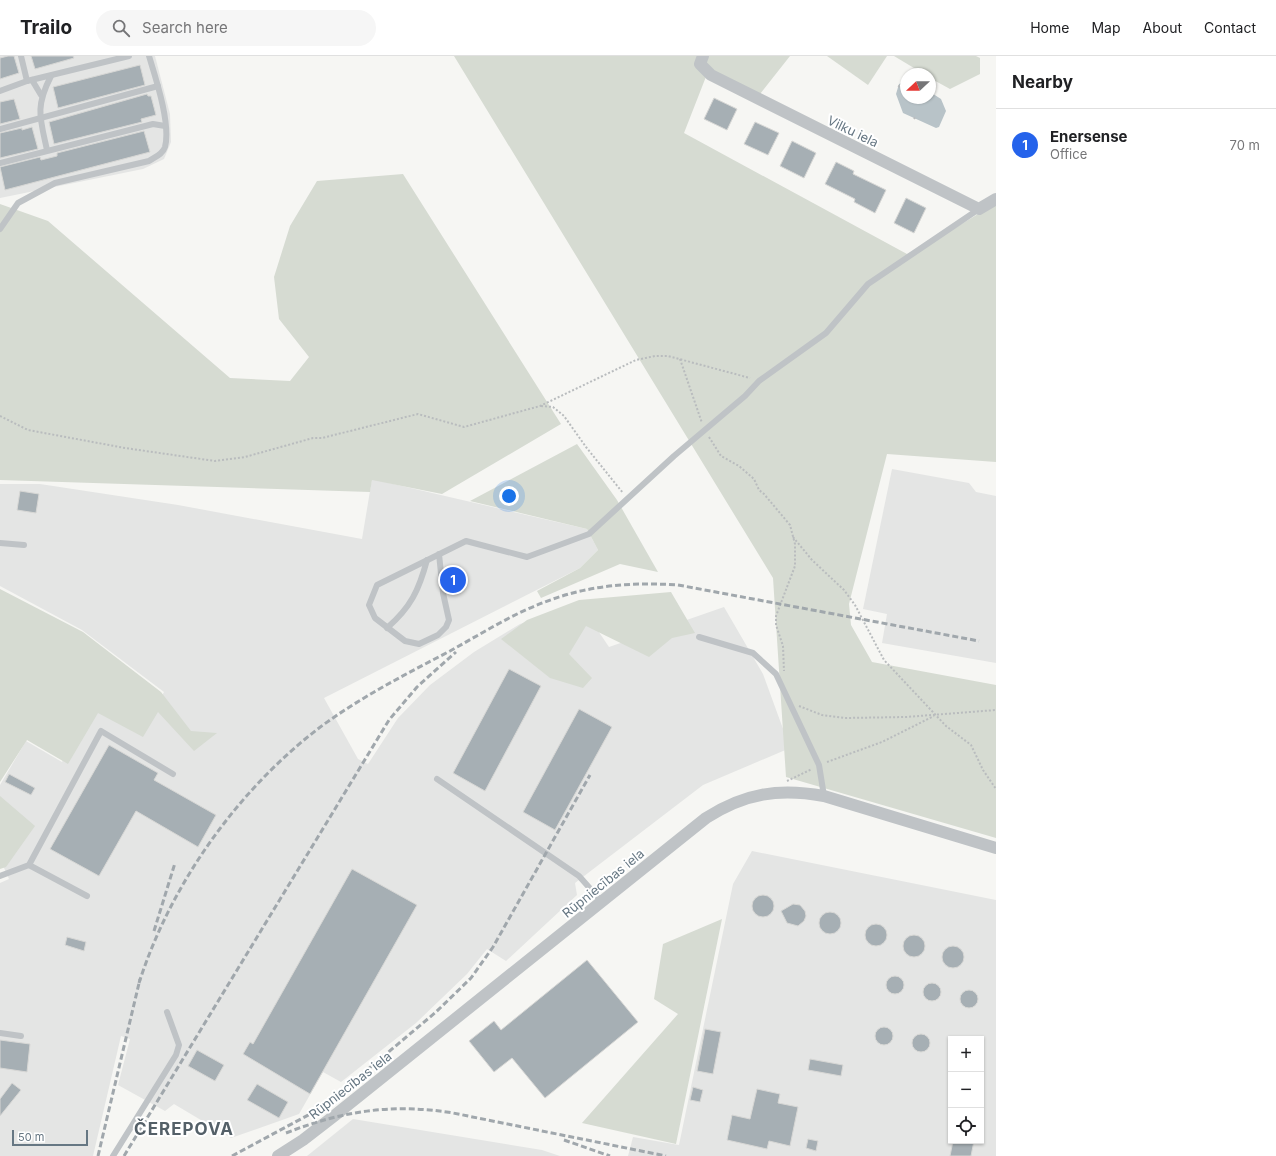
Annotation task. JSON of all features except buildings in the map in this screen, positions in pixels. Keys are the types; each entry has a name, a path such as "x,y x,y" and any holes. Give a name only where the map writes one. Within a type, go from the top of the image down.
{"street":[{"name":"Vilku iela","path":"702,60 711,75 979,209"},
{"path":"979,209 996,199"},
{"name":"Rūpniecības iela","path":"278,1156 303,1140 334,1116 717,811 750,797 786,791 824,796 996,848"}],"lane":[{"path":"21,56 30,81 41,95"},
{"path":"0,91 30,81 129,56"},
{"path":"0,229 18,204 55,183 150,161 160,155 165,147 164,108 149,56"},
{"path":"47,150 40,118 41,95 51,76"},
{"path":"0,129 158,86"},
{"path":"0,163 153,124 165,126"},
{"path":"438,554 448,620 446,627 438,635 419,644 405,641 375,618 369,605 377,585 438,554 466,541 527,557 589,534 704,431 746,396 759,381 826,333 868,284 979,209"},
{"path":"0,544 24,546"},
{"path":"388,628 402,615 420,586 427,560"},
{"path":"699,638 753,653 776,674 819,765 824,796"},
{"path":"0,876 28,865 101,731 173,774"},
{"path":"437,780 579,876 602,902"},
{"path":"28,865 87,896"},
{"path":"113,1156 176,1055 179,1045 167,1012"},
{"path":"0,1033 21,1036"}],"path":[{"path":"0,416 28,430 125,448 215,461 246,457 313,438 322,438 418,414 464,428 540,406 636,360 655,356 668,356 759,381"},
{"path":"680,359 704,431 721,456 739,466 754,479 758,490 764,494 787,519 790,525 796,555 795,566 776,616 777,631 782,641 784,653 785,678 780,682"},
{"path":"540,406 552,407 564,416 586,447 627,499"},
{"path":"793,536 812,560 844,590 855,605 874,644 884,660 935,715 971,745 983,770 996,789"},
{"path":"790,702 822,715 845,718 935,715 996,710"},
{"path":"786,791 786,782 819,765 882,742 935,715"}],"shaded area":[{"path":"0,56 155,56 170,114 171,142 164,159 143,169 0,198"},
{"path":"454,56 790,56 760,94 709,69 684,133 907,254 929,244 996,203 996,462 887,454 849,604 851,625 872,662 996,685 996,838 786,777 773,578"},
{"path":"827,56 887,56 868,85"},
{"path":"894,56 976,56 980,58 980,74 950,89 936,81 936,68 914,68"},
{"path":"899,84 900,104 936,104 936,96 941,99 946,111 939,127 936,128 903,113 896,94"},
{"path":"403,174 561,424 442,494 372,480 370,492 0,480 0,204 48,221 230,378 290,381 309,357 279,319 274,277 290,226 317,181"},
{"path":"577,444 617,500 658,572 620,564 541,598 537,591 580,568 598,550 587,529 470,501"},
{"path":"892,469 969,483 976,492 996,496 996,663 882,643 887,614 863,609"},
{"path":"372,479 587,529 598,550 580,568 324,698 358,759 368,764 398,718 430,685 474,652 520,624 580,604 609,647 724,607 763,674 790,748 703,785 575,883 577,895 506,961 487,949 467,974 416,1023 341,1082 323,1072 299,1114 231,1138 174,1104 165,1111 118,1085 130,1039 121,1036 93,1156 0,1156 0,883 9,879 0,859 0,785 26,741 62,762 94,703 144,731 164,692 82,630 0,586 0,484 40,484 178,505 362,539"},
{"path":"0,589 83,632 161,692 191,731 217,733 194,751 158,712 143,737 98,713 68,764 27,740 0,782"},
{"path":"671,592 695,633 672,638 649,657 586,626 569,654 592,678 583,688 550,678 501,639 527,620 579,600"},
{"path":"0,796 35,826 6,867 0,869"},
{"path":"752,851 996,900 996,1156 628,1156 633,1137 679,1145 733,884"},
{"path":"722,919 676,1144 582,1123 678,1014 654,999 663,944"},
{"path":"353,1119 542,1150 560,1156 307,1156"}],"railway":[{"path":"139,983 169,909 189,874 236,808 263,778 292,750 338,714 369,695 521,612 533,607 561,596 594,588 644,584 678,585 979,641"},
{"path":"124,1156 389,720 417,687 456,652"},
{"path":"232,1156 312,1113 335,1097 436,1012 471,978 493,947 590,775"},
{"path":"154,931 175,863"},
{"path":"98,1156 140,979"},
{"path":"286,1133 307,1125 347,1114 388,1109 431,1110 453,1113 666,1156"},
{"path":"564,1140 610,1156"}],"place":[{"name":"Enersense","path":"453,580"}],"district":[{"name":"ČEREPOVA","path":"184,1129"}]}
